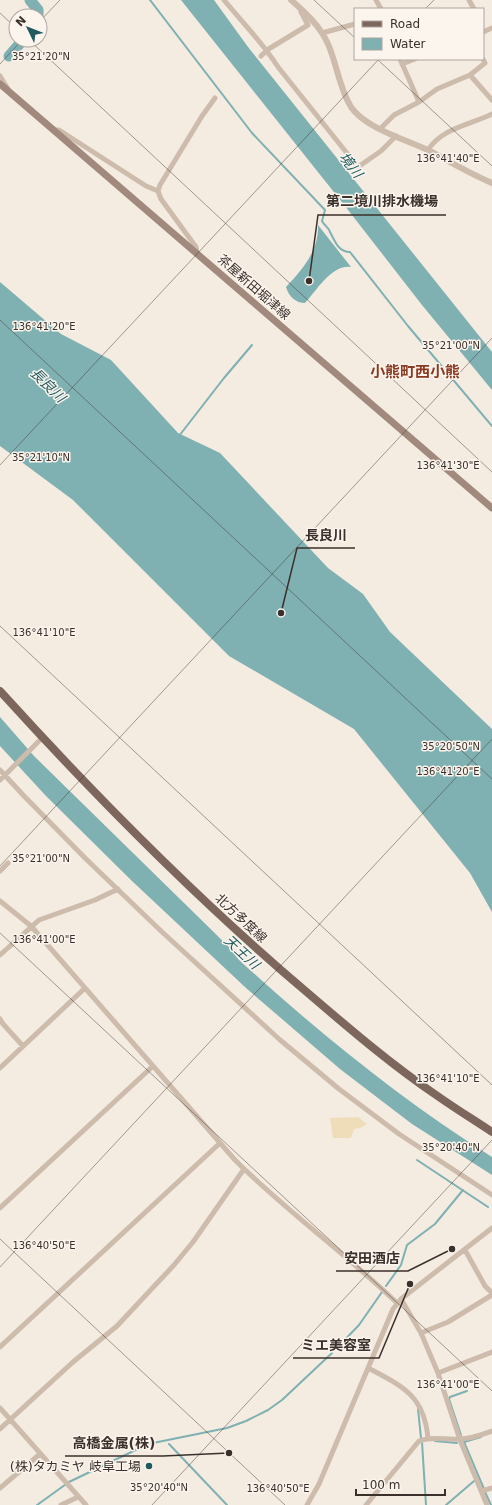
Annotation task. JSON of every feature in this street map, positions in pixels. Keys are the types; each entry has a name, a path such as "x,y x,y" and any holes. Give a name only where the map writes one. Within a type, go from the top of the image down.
{"main road":[{"name":"茶屋新田堀津線","path":"0,84 492,508"},
{"name":"北方多度線","path":"0,692 40,741 92,790 186,884 266,958 380,1054 438,1097 492,1132"}],"street":[{"path":"224,0 267,50 278,67 358,167 385,148 396,136"},
{"path":"293,0 322,32 328,44 344,93 352,107 361,117 380,129 428,150 492,183"},
{"path":"300,8 308,25 322,32 354,24"},
{"path":"261,56 267,50 308,25"},
{"path":"484,30 492,28"},
{"path":"380,129 394,115 419,102 437,89 470,75 485,63 484,60"},
{"path":"401,62 419,102"},
{"path":"470,75 492,100"},
{"path":"0,76 10,93"},
{"path":"197,255 196,247 161,199 158,191 160,185 202,116 215,98"},
{"path":"428,150 430,146 451,130 492,114"},
{"path":"53,130 59,130 146,186 158,191"},
{"path":"0,780 40,741"},
{"path":"0,770 7,774 76,848 215,982 339,1089 399,1134 492,1195"},
{"path":"0,871 8,863"},
{"path":"0,955 39,920 95,900 118,889"},
{"path":"0,901 31,926 244,1169 399,1301 421,1333 438,1373 460,1440 487,1505"},
{"path":"0,1068 85,988"},
{"path":"0,1019 23,1046"},
{"path":"0,1208 153,1066"},
{"path":"0,1347 220,1143"},
{"path":"0,1429 73,1362 116,1326 175,1264 193,1242 244,1169"},
{"path":"307,1505 319,1484 387,1321 399,1301 492,1228"},
{"path":"421,1333 448,1322 492,1294 485,1286 465,1250"},
{"path":"438,1373 492,1352"},
{"path":"368,1368 398,1384 415,1399 420,1406 428,1438"},
{"path":"0,1408 86,1505"},
{"path":"366,1505 419,1441 428,1438 460,1440 473,1438 492,1431"},
{"path":"0,1488 40,1454"},
{"path":"482,1491 492,1488"},
{"path":"61,1505 78,1497"}],"sand":[{"path":"358,1117 367,1124 360,1128 354,1129 351,1138 333,1138 330,1118"}],"water":[{"path":"181,0 214,0 248,47 492,352 492,390 422,305"},
{"path":"318,225 351,267 344,267 331,274 305,303 302,303 296,301 291,296 286,287 309,259 316,243"},
{"name":"長良川","path":"0,282 61,334 111,360 178,433 220,453 328,568 363,594 390,632 492,729 492,912 470,873 354,729 229,656 73,500 0,446"},
{"name":"天王川","path":"0,717 34,756 232,950 238,959 298,1013 360,1064 425,1112 492,1157 492,1175 412,1124 340,1069 246,988 132,881 46,796 0,746"}],"waterway":[{"path":"30,0 36,8"},
{"path":"150,0 252,133 325,210 322,221 329,229 337,245 346,252 350,252 408,326 492,426"},
{"path":"9,56 16,48"},
{"path":"179,436 252,345"},
{"path":"417,1160 488,1207"},
{"path":"386,1286 401,1265 407,1245 435,1224 463,1190"},
{"path":"337,1348 359,1325 382,1292"},
{"path":"37,1505 69,1482 148,1444 227,1428 246,1421 268,1410 282,1400 332,1353"},
{"path":"461,1435 449,1399 450,1397 467,1391"},
{"path":"418,1409 421,1438"},
{"path":"481,1437 464,1442 485,1489"},
{"path":"435,1441 457,1443"},
{"path":"422,1442 426,1505"},
{"path":"169,1444 227,1505"},
{"path":"446,1505 474,1481"},
{"path":"485,1492 491,1505"}],"place":[{"name":"第二境川排水機場","path":"309,281"},
{"name":"長良川","path":"281,613"},
{"name":"安田酒店","path":"452,1249"},
{"name":"ミエ美容室","path":"410,1284"},
{"name":"高橋金属(株)","path":"229,1453"},
{"name":"(株)タカミヤ 岐阜工場","path":"149,1466"}],"district":[{"name":"小熊町西小熊","path":"415,372"}],"water label":[{"name":"境川","path":"351,165"}]}
